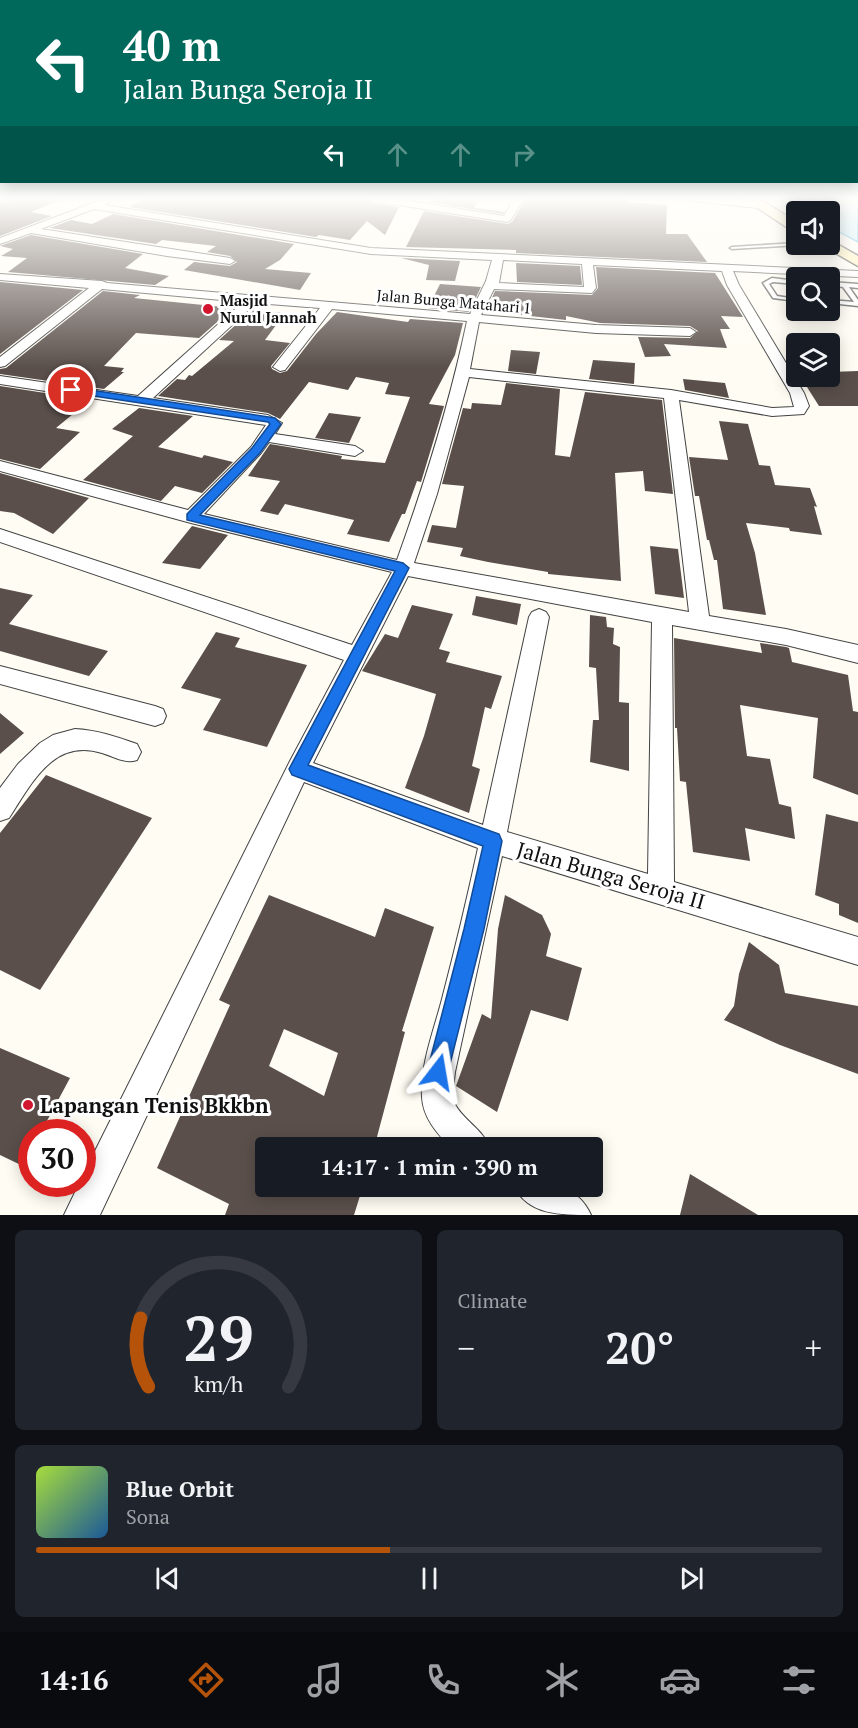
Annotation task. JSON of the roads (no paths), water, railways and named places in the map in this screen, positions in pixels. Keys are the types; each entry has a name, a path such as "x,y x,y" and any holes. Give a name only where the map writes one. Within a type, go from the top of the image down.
{"street":[{"path":"180,255 230,261"},
{"path":"438,255 858,274"},
{"path":"82,1215 298,769 403,568 429,494 463,372 474,318 492,281 498,258"},
{"path":"492,281 495,286 504,287 588,291 590,288 587,261"},
{"path":"463,372 671,394 772,412 792,412 802,408 793,384 733,285 726,268"},
{"name":"Jalan Bunga Matahari 1","path":"0,277 102,284 596,329 690,332"},
{"path":"0,363 102,284"},
{"path":"142,400 254,298"},
{"path":"280,368 330,304"},
{"path":"0,380 271,420 276,424 267,437 191,517"},
{"path":"671,394 700,622"},
{"path":"267,437 355,451"},
{"path":"0,466 191,517 403,568 786,637 858,654"},
{"path":"0,535 358,656"},
{"path":"661,889 662,615"},
{"path":"463,1137 444,1117 438,1099 438,1072 474,929 539,617"},
{"path":"0,675 155,716"},
{"path":"0,809 43,753 60,743 73,739 88,739 129,752"},
{"name":"Jalan Bunga Seroja II","path":"298,769 493,841 661,889 858,951"},
{"path":"547,1197 573,1215"}],"lane":[{"path":"786,281 772,280 766,283 775,297 786,299"},
{"path":"840,285 858,286"},
{"path":"844,285 858,304"},
{"path":"840,303 858,304"}],"place":[{"name":"Masjid Nurul Jannah","path":"208,309"},
{"name":"Lapangan Tenis Bkkbn","path":"28,1105"}]}
